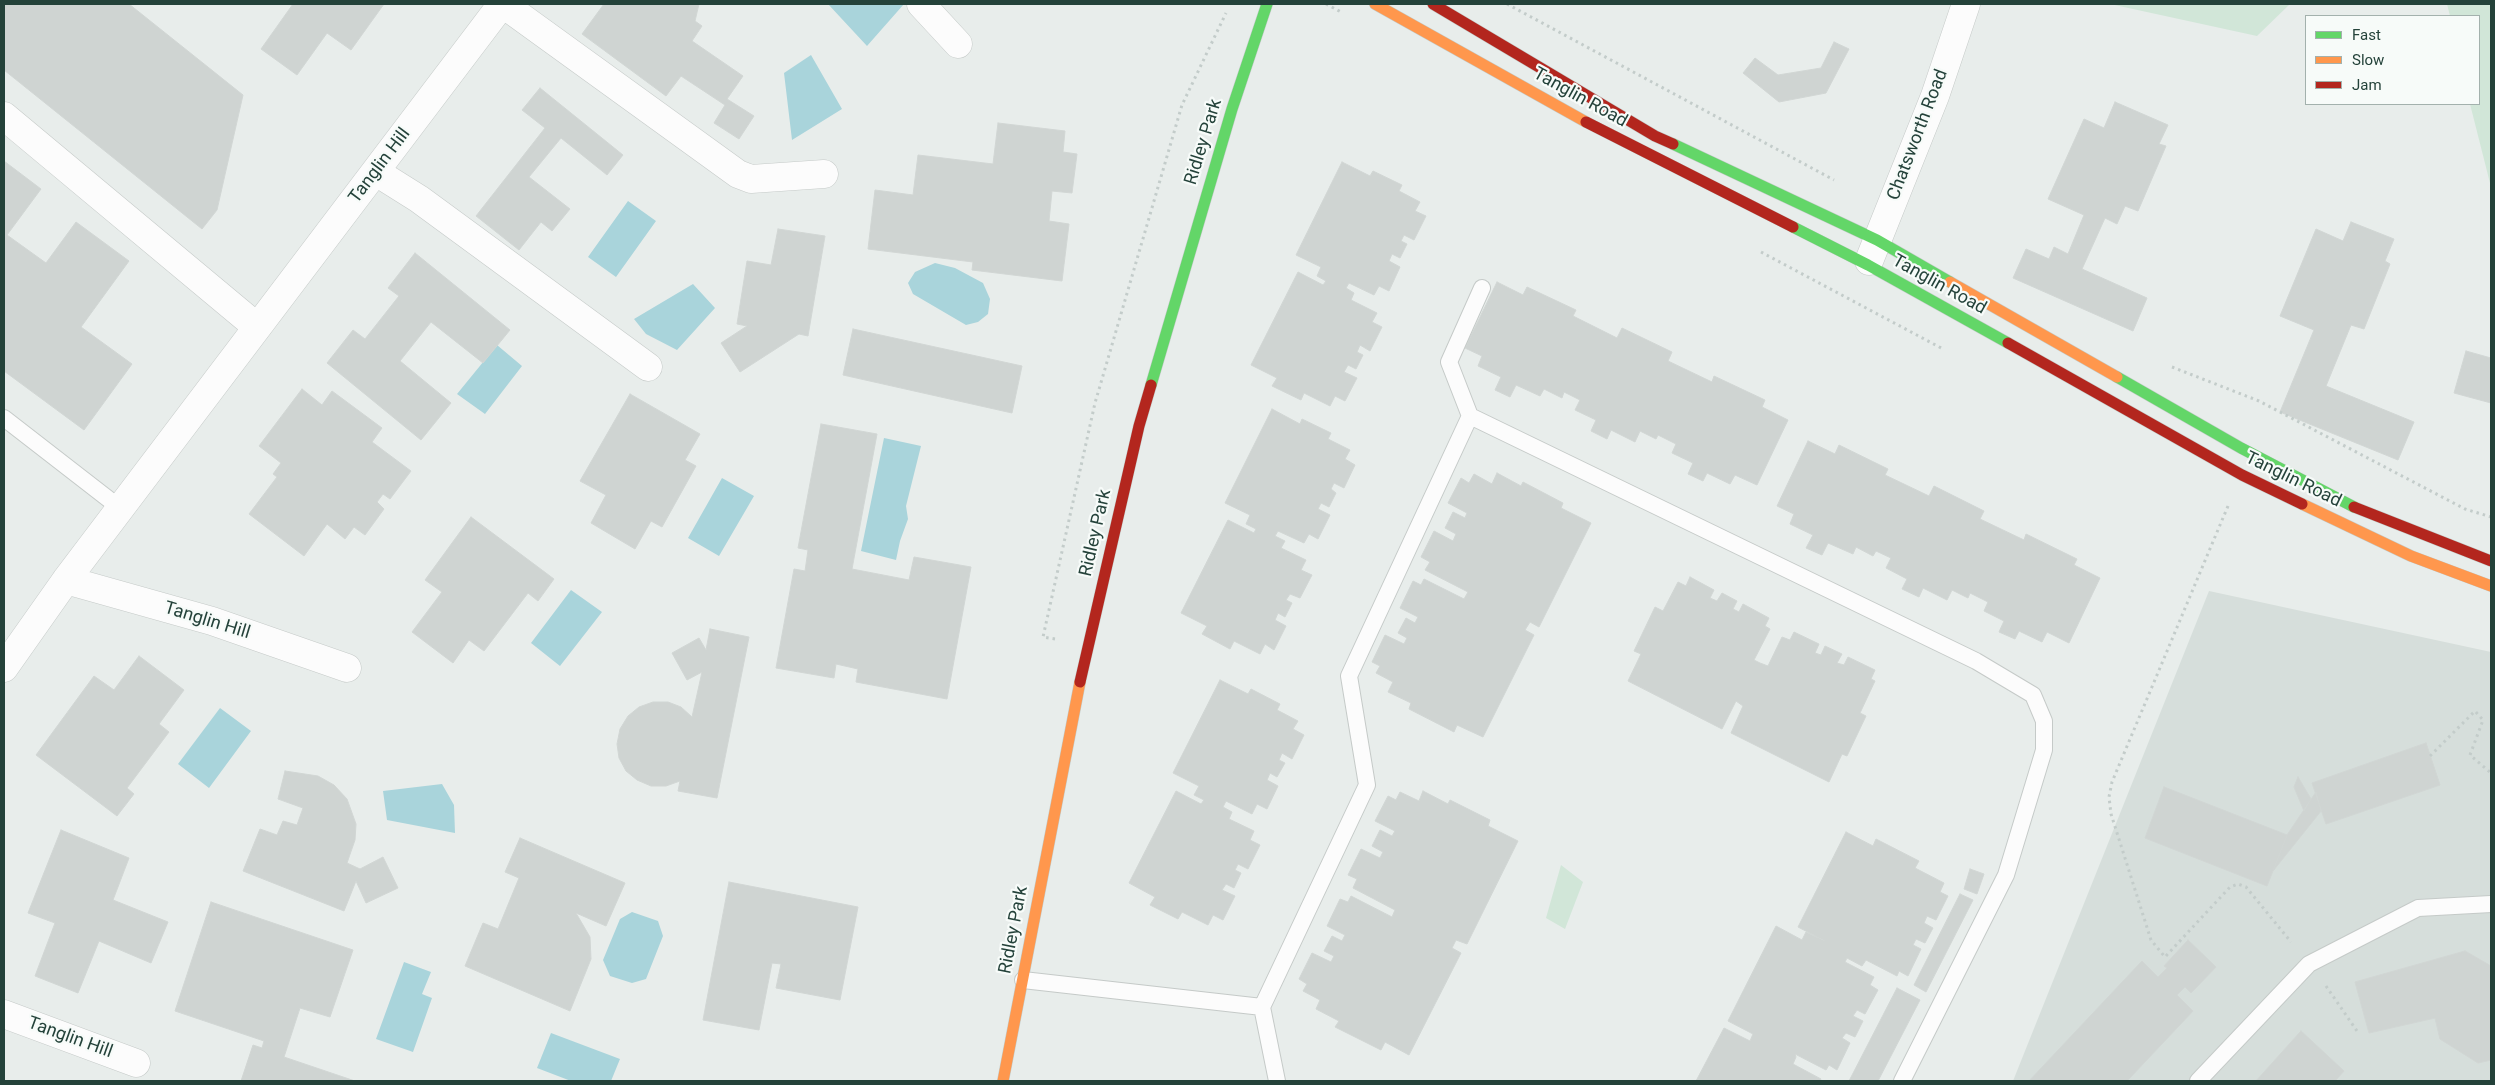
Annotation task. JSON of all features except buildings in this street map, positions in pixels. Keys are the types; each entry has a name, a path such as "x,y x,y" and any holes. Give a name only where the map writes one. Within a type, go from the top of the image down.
{"main road":[{"name":"Ridley Park","path":"1003,1081 1087,646 1139,426 1232,109 1267,4"},
{"name":"Tanglin Road","path":"1375,4 1589,124 1868,265 2242,475 2411,556 2491,586"},
{"name":"Tanglin Road","path":"1433,4 1655,136 1877,240 2241,448 2369,514 2491,561"}],"street":[{"name":"Tanglin Hill","path":"4,668 120,508 502,4"},
{"path":"502,4 738,174 751,179 824,174"},
{"path":"921,4 958,44"},
{"name":"Chatsworth Road","path":"1868,265 1935,96 1966,4"},
{"path":"4,116 257,327"},
{"path":"376,172 419,199 648,367"},
{"name":"Tanglin Hill","path":"66,580 212,621 347,668"},
{"name":"Tanglin Hill","path":"4,1014 136,1063"}],"lane":[{"path":"1482,288 1449,362 1470,416 1976,661 2034,695 2044,721 2044,750 2006,875 1902,1081"},
{"path":"1277,1081 1262,1007 1367,785 1349,676 1470,416"},
{"path":"4,418 120,508"},
{"path":"2198,1081 2309,964 2418,908 2491,904"},
{"path":"1022,980 1262,1007"}],"path":[{"path":"1507,4 1838,182"},
{"path":"1087,646 1043,636 1096,403 1179,114 1226,12"},
{"path":"2170,366 2259,401 2465,509 2491,517"},
{"path":"2242,475 2112,782 2108,797 2111,814 2151,940 2165,958 2230,887 2238,884 2246,887 2309,964"},
{"path":"2430,756 2475,711 2483,720 2470,755 2491,773"},
{"path":"2328,989 2357,1031"}],"shaded area":[{"path":"2209,591 2491,652 2491,1081 2013,1081"}],"green space":[{"path":"2110,4 2290,4 2257,36"},
{"path":"2447,4 2491,4 2491,187 2470,105 2480,105 2480,15 2450,15"},
{"path":"1561,865 1583,882 1565,929 1546,918"}],"water":[{"path":"828,4 904,4 867,46"},
{"path":"811,55 842,109 792,140 784,73"},
{"path":"628,201 656,221 616,277 588,257"},
{"path":"935,263 955,268 983,283 990,299 988,314 978,322 966,325 913,294 908,283 915,272"},
{"path":"693,284 715,308 677,350 646,334 634,319"},
{"path":"497,345 522,366 485,414 457,394"},
{"path":"884,438 921,446 906,506 908,519 896,560 861,551"},
{"path":"722,478 754,496 719,556 688,538"},
{"path":"571,590 602,612 560,666 531,643"},
{"path":"220,708 251,731 209,788 178,764"},
{"path":"442,784 454,805 455,833 387,820 383,791"},
{"path":"632,912 658,921 663,936 646,979 632,983 610,976 603,960 620,919"},
{"path":"404,962 431,972 422,994 432,998 413,1052 376,1039"},
{"path":"551,1033 620,1059 611,1081 571,1081 537,1068"}],"traffic: fast":[{"path":"1151,385 1232,109 1267,4"},
{"path":"1673,144 1877,240 1950,282"},
{"path":"1793,227 1868,265 2008,343"},
{"path":"2117,377 2241,448 2354,507"}],"traffic: slow":[{"path":"1375,4 1586,122"},
{"path":"1950,282 2117,377"},
{"path":"2302,504 2411,556 2491,586"},
{"path":"1003,1081 1080,682"}],"traffic: jam":[{"path":"1433,4 1655,136 1673,144"},
{"path":"1586,122 1793,227"},
{"path":"2008,343 2242,475 2302,504"},
{"path":"1080,682 1139,426 1151,385"},
{"path":"2354,507 2491,561"}]}
